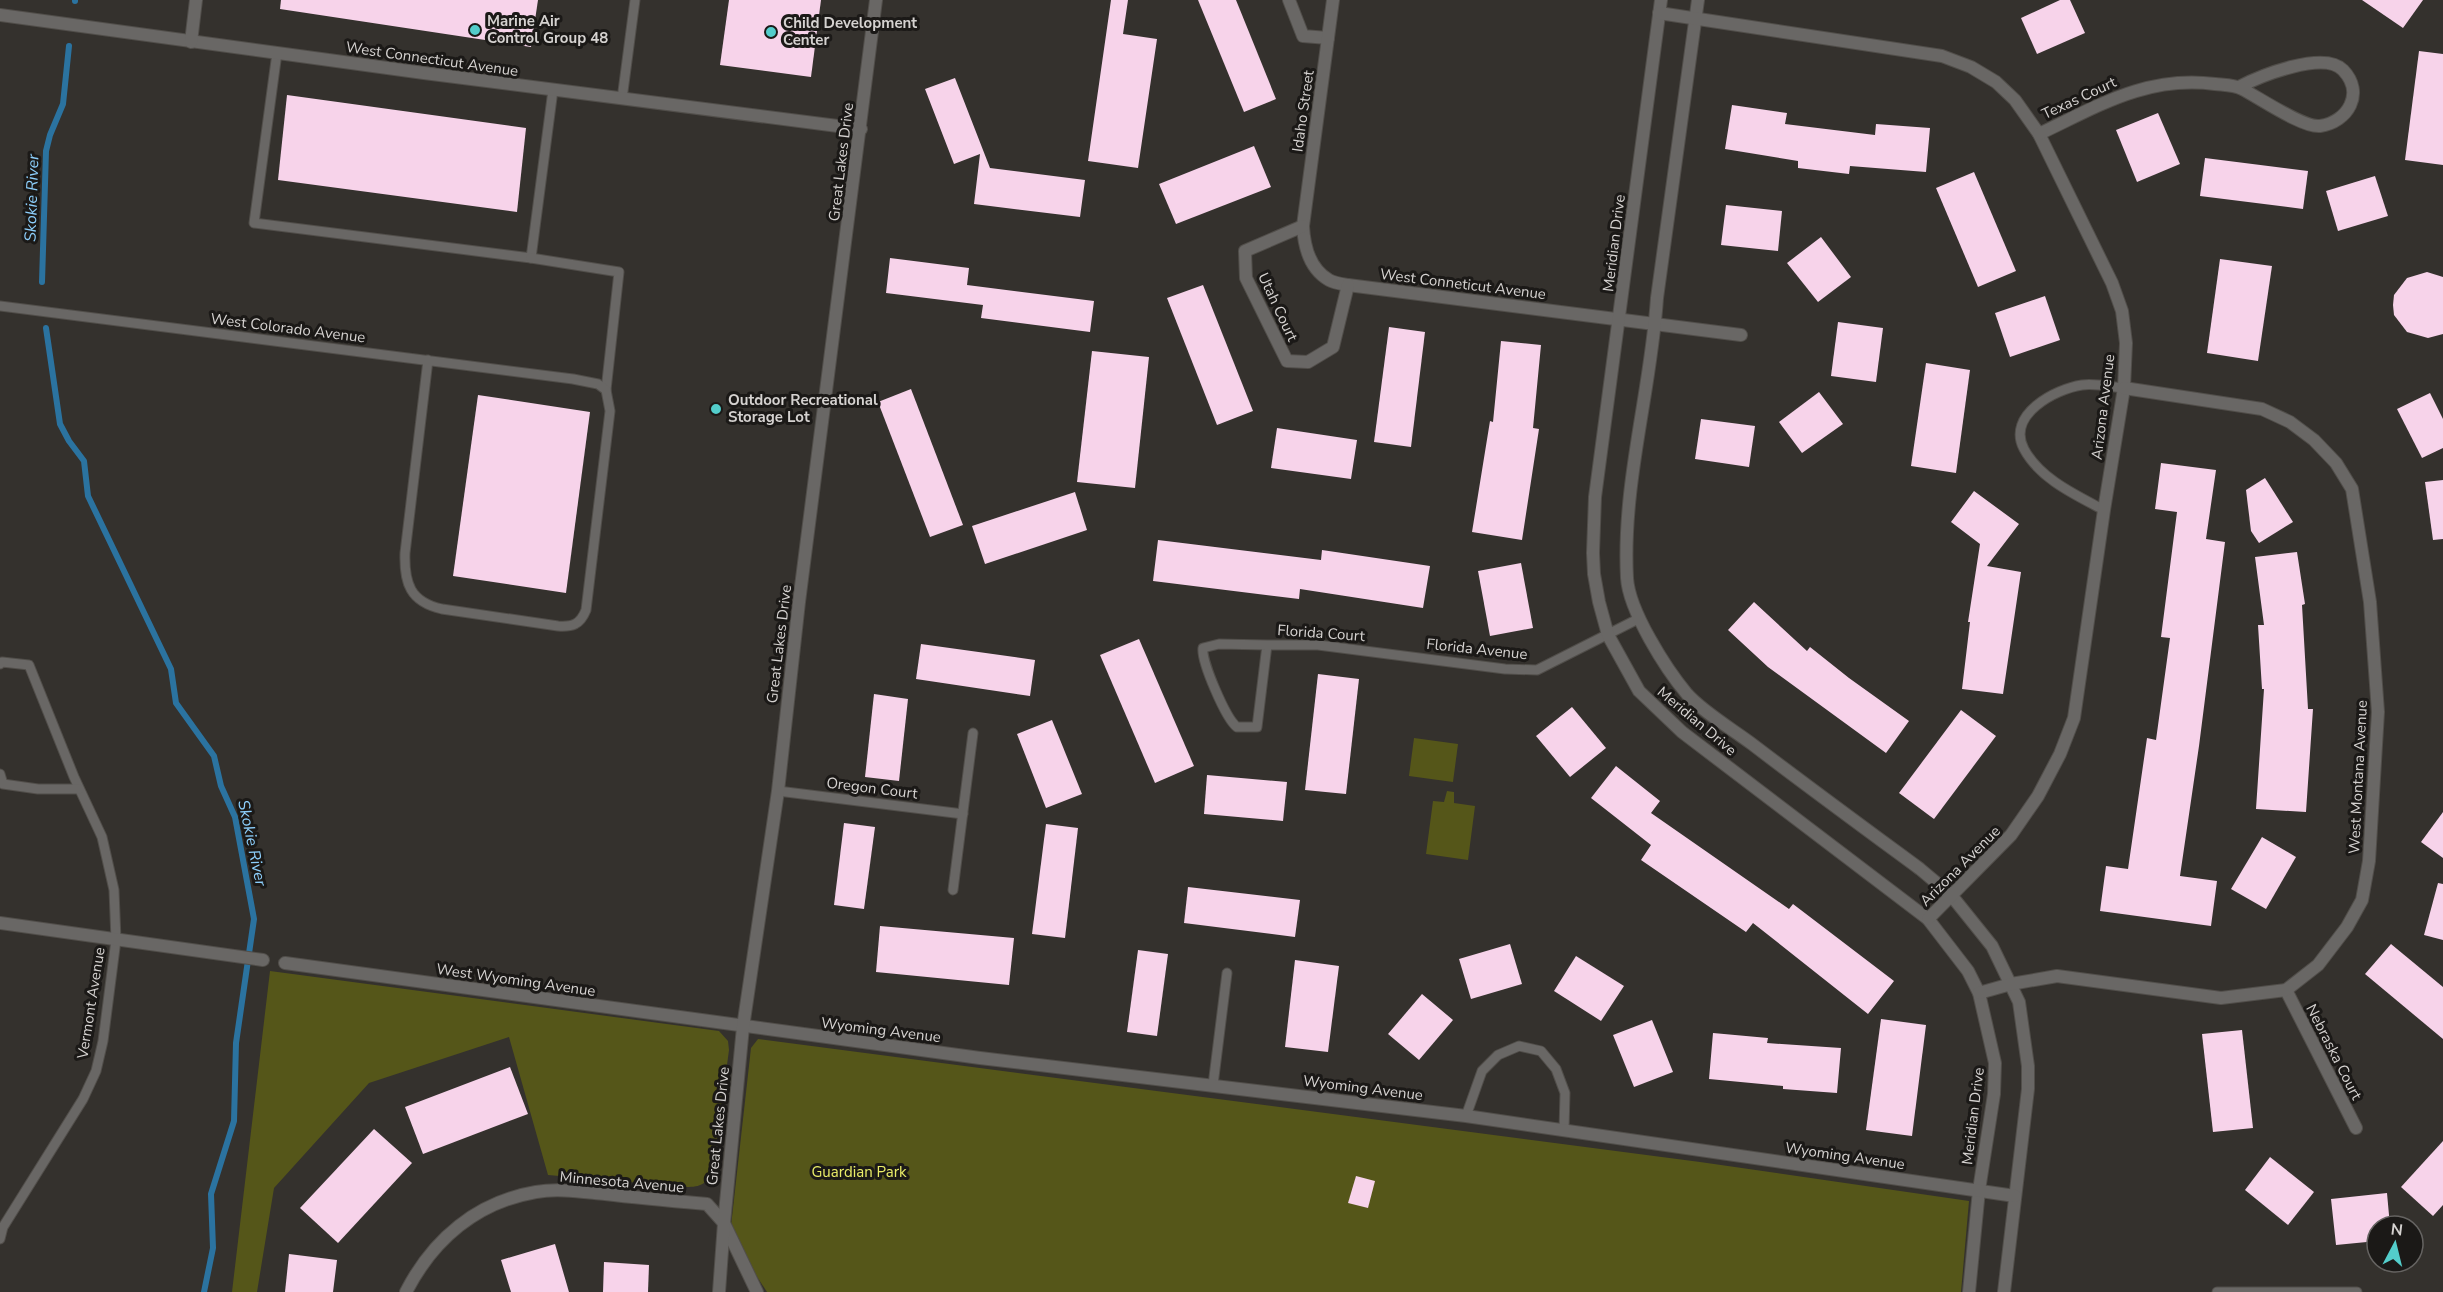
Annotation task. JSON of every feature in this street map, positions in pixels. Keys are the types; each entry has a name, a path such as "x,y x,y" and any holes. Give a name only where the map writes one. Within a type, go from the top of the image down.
{"street":[{"path":"191,42 196,0"},
{"name":"Great Lakes Drive","path":"719,1292 743,1027 777,791 876,0"},
{"path":"1289,0 1303,36 1328,38"},
{"name":"Idaho Street","path":"1303,226 1333,0"},
{"name":"Meridian Drive","path":"1698,0 1655,324 1632,470 1627,536 1627,581 1640,618 1655,646 1689,695 1920,869 1951,895 1992,946 2019,1002 2028,1066 2026,1109 2004,1292"},
{"name":"Meridian Drive","path":"1660,6 1600,450 1593,534 1594,574 1608,635 1639,691 1683,732 1928,919 1968,971 1979,993 1995,1063 1994,1094 1979,1190 1969,1292"},
{"name":"Arizona Avenue","path":"1660,6 1695,18 1942,56 1971,67 1996,82 2016,99 2039,134 2112,283 2122,311 2126,343 2124,388 2103,510 2074,718 2061,754 2038,796 2011,835 1928,919"},
{"name":"West Connecticut Avenue","path":"0,15 861,129"},
{"name":"Texas Court","path":"2039,134 2096,104 2159,84 2202,82 2239,87 2283,112 2316,126 2333,123 2347,112 2353,100 2351,84 2346,73 2339,66 2321,62 2264,74 2239,87"},
{"name":"West Conneticut Avenue","path":"1303,226 1304,246 1314,266 1330,280 1348,285 1741,335"},
{"name":"Utah Court","path":"1303,226 1245,250 1246,278 1287,361 1308,362 1333,347 1348,285"},
{"name":"West Montana Avenue","path":"2124,388 2262,409 2290,422 2314,440 2336,463 2352,489 2370,602 2378,712 2369,861 2362,900 2347,927 2318,965 2286,990"},
{"path":"0,923 263,960"},
{"name":"West Wyoming Avenue","path":"285,963 743,1027"},
{"path":"1979,993 2011,984 2057,976 2221,998 2286,990"},
{"name":"Nebraska Court","path":"2286,990 2356,1128"},
{"name":"Wyoming Avenue","path":"743,1027 1466,1116 2015,1196"},
{"name":"Minnesota Avenue","path":"406,1292 421,1264 440,1241 457,1228 497,1202 538,1192 576,1192 707,1204 724,1223"},
{"path":"724,1223 757,1292"}],"lane":[{"path":"622,99 635,0"},
{"path":"277,53 254,223 531,258 619,272 606,390 610,411 586,610 582,619 570,627 430,607 415,597 408,583 405,567 428,360"},
{"path":"531,258 553,90"},
{"name":"West Colorado Avenue","path":"0,306 573,379 598,384 606,390"},
{"path":"2103,510 2060,486 2035,464 2023,448 2020,428 2026,413 2060,393 2083,385 2124,388"},
{"name":"Florida Avenue","path":"1372,652 1505,669 1537,670 1640,618"},
{"name":"Florida Court","path":"1267,645 1257,727 1237,727 1227,714 1203,659 1203,648 1219,644 1318,645 1372,652"},
{"name":"Vermont Avenue","path":"0,664 2,662 29,665 104,848 114,890 116,940 103,1041 96,1071 83,1099 3,1227 0,1239"},
{"path":"953,890 973,733"},
{"path":"0,774 3,784 38,789 80,789"},
{"name":"Oregon Court","path":"777,791 963,814"},
{"path":"1213,1085 1227,973"},
{"path":"1466,1116 1482,1071 1497,1055 1519,1046 1541,1051 1556,1069 1564,1093 1564,1130"},
{"path":"2217,1292 2357,1292"}],"green space":[{"path":"1414,738 1458,744 1453,782 1409,776"},
{"path":"1447,791 1454,792 1454,803 1475,806 1468,860 1426,854 1433,801 1444,802"},
{"path":"270,971 719,1031 728,1041 729,1050 713,1170 706,1182 691,1187 548,1175 509,1037 369,1083 274,1188 257,1292 232,1292"},
{"name":"Guardian Park","path":"758,1039 1700,1162 1969,1201 1961,1292 767,1292 730,1235 751,1048"}],"building":[{"name":"Marine Air Control Group 48","path":"281,0 538,0 531,47 280,9"},
{"name":"Child Development Center","path":"729,0 821,0 811,77 720,65"},
{"path":"1111,0 1128,0 1123,34 1157,39 1138,168 1088,161"},
{"path":"1198,0 1236,0 1276,99 1244,112"},
{"path":"2060,0 2070,0 2085,33 2037,54 2021,18"},
{"path":"2362,0 2423,0 2403,28"},
{"path":"2419,51 2443,54 2443,165 2405,160"},
{"path":"955,78 990,168 1085,180 1080,217 974,204 980,154 954,164 925,89"},
{"path":"287,95 526,128 517,212 278,180"},
{"path":"1732,105 1787,113 1785,124 1875,135 1876,124 1930,128 1926,172 1850,166 1849,174 1798,168 1798,161 1725,149"},
{"path":"2158,113 2180,164 2137,182 2116,130"},
{"path":"1254,146 1271,187 1176,224 1159,184"},
{"path":"2205,158 2308,171 2303,209 2200,196"},
{"path":"1974,172 2016,271 1978,287 1936,188"},
{"path":"2375,176 2388,216 2338,231 2326,191"},
{"path":"1726,205 1782,211 1778,251 1721,245"},
{"path":"1821,237 1851,277 1818,302 1787,263"},
{"path":"890,258 969,268 967,285 1094,301 1090,332 981,318 983,305 886,293"},
{"path":"2220,259 2272,266 2258,361 2207,353"},
{"path":"2427,272 2443,277 2443,334 2428,338 2407,332 2394,315 2393,305 2394,295 2407,278"},
{"path":"1203,285 1253,411 1217,425 1167,298"},
{"path":"2045,296 2060,340 2010,357 1995,313"},
{"path":"1838,322 1883,328 1876,382 1831,376"},
{"path":"1389,327 1425,332 1411,447 1374,442"},
{"path":"1501,341 1541,345 1533,428 1539,429 1522,540 1472,532 1490,421 1493,422"},
{"path":"1092,351 1149,357 1135,488 1077,482"},
{"path":"1926,363 1970,370 1956,473 1911,466"},
{"path":"911,389 963,525 930,537 878,402"},
{"path":"1819,392 1843,424 1802,453 1779,422"},
{"path":"2430,393 2443,419 2443,448 2422,458 2397,409"},
{"path":"478,395 590,412 566,593 453,576"},
{"path":"1701,419 1755,426 1749,467 1695,459"},
{"path":"1277,428 1357,440 1351,479 1271,468"},
{"path":"2161,463 2216,470 2206,539 2225,542 2180,876 2217,881 2211,926 2100,911 2106,866 2128,869 2147,738 2156,740 2170,638 2161,637 2177,512 2155,509"},
{"path":"2265,478 2293,522 2259,543 2251,531 2246,490"},
{"path":"2443,480 2443,539 2433,540 2425,482"},
{"path":"1974,491 2019,524 1987,566 2021,572 2003,694 1962,689 1970,622 1968,622 1980,544 1951,522"},
{"path":"1075,492 1087,530 985,564 972,526"},
{"path":"1158,540 1321,560 1322,550 1430,566 1423,608 1300,589 1299,599 1153,581"},
{"path":"2297,552 2305,604 2302,605 2308,709 2313,709 2306,812 2256,809 2264,689 2262,689 2258,625 2264,625 2255,557"},
{"path":"1521,563 1533,628 1490,636 1478,571"},
{"path":"1754,602 1807,651 1810,647 1909,721 1886,753 1768,667 1728,630"},
{"path":"1139,639 1194,766 1155,783 1100,655"},
{"path":"921,644 1035,660 1030,696 916,679"},
{"path":"1318,674 1359,679 1346,794 1305,790"},
{"path":"874,694 908,699 899,781 865,777"},
{"path":"1572,707 1606,748 1570,777 1536,736"},
{"path":"1961,710 1996,736 1934,819 1899,793"},
{"path":"1052,720 1082,794 1046,808 1017,734"},
{"path":"1616,766 1660,801 1651,813 1789,909 1793,904 1894,981 1868,1014 1753,923 1746,932 1641,860 1651,845 1591,798"},
{"path":"1207,775 1287,782 1283,821 1204,814"},
{"path":"2443,812 2443,858 2421,842"},
{"path":"844,823 875,827 864,909 834,905"},
{"path":"1046,824 1078,828 1065,938 1032,934"},
{"path":"2262,837 2296,857 2266,909 2231,889"},
{"path":"2438,883 2443,884 2443,940 2424,935"},
{"path":"1188,887 1300,900 1295,937 1184,923"},
{"path":"880,926 1014,938 1009,985 876,972"},
{"path":"1510,944 1522,984 1471,999 1459,959"},
{"path":"2391,944 2443,987 2443,1039 2365,974"},
{"path":"1138,950 1168,954 1157,1036 1127,1032"},
{"path":"1576,956 1624,986 1601,1021 1554,991"},
{"path":"1295,960 1339,966 1328,1052 1285,1047"},
{"path":"1422,994 1453,1020 1419,1060 1388,1034"},
{"path":"1881,1019 1926,1025 1912,1136 1866,1130"},
{"path":"1652,1020 1673,1072 1634,1087 1613,1035"},
{"path":"2242,1030 2253,1128 2213,1132 2202,1034"},
{"path":"1713,1033 1768,1038 1767,1043 1841,1048 1837,1093 1783,1089 1783,1086 1709,1079"},
{"path":"510,1067 528,1114 423,1154 405,1107"},
{"path":"374,1129 412,1163 338,1243 300,1208"},
{"path":"2443,1141 2443,1205 2433,1216 2401,1187"},
{"path":"2270,1157 2314,1192 2288,1225 2245,1190"},
{"path":"1356,1176 1375,1181 1368,1208 1348,1203"},
{"path":"2387,1193 2389,1214 2365,1214 2365,1242 2336,1245 2331,1199"},
{"path":"555,1244 569,1292 511,1292 501,1260"},
{"path":"289,1254 337,1260 333,1292 285,1292"},
{"path":"604,1262 649,1265 648,1292 603,1292"}],"waterway":[{"name":"Skokie River","path":"42,282 46,151 63,104 69,46"},
{"name":"Skokie River","path":"46,328 60,424 84,461 88,496 171,669 176,703 214,756 221,786 235,817 254,919 236,1043 234,1121 211,1194 213,1248 204,1292"}],"place":[{"name":"Marine Air Control Group 48","path":"475,30"},
{"name":"Child Development Center","path":"771,32"},
{"name":"Outdoor Recreational Storage Lot","path":"716,409"}]}
